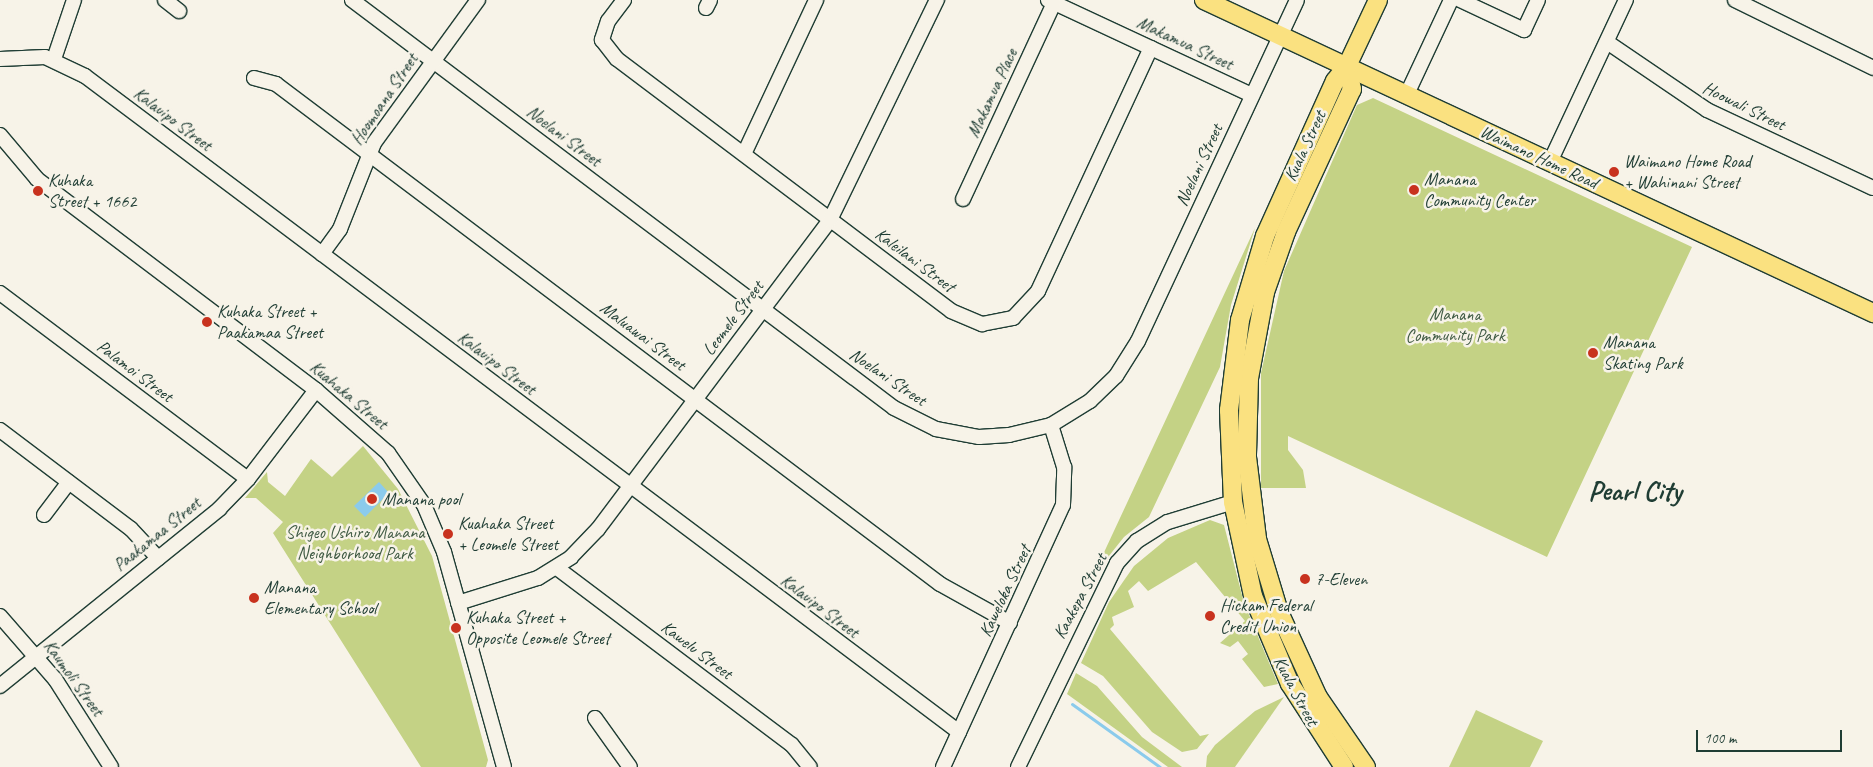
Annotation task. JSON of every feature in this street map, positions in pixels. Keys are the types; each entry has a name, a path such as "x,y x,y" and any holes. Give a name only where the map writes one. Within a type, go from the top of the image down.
{"main road":[{"name":"Waimano Home Road","path":"1204,0 1873,313"},
{"path":"1348,66 1378,0"},
{"name":"Kuala Street","path":"1348,66 1352,89 1286,232 1259,318 1247,410 1251,499 1278,612 1307,676 1366,767"},
{"name":"Kuala Street","path":"1344,767 1290,684 1253,596 1233,502 1230,395 1246,292 1277,207 1335,82 1348,66"},
{"path":"1233,502 1251,499"},
{"path":"1290,684 1307,676"}],"street":[{"path":"54,59 74,0"},
{"path":"165,0 179,11"},
{"name":"Noelani Street","path":"352,0 886,403 924,424 978,437 1009,435 1051,424 1090,401 1128,358 1297,0"},
{"name":"Hoomoana Street","path":"322,254 340,229 368,153 478,0"},
{"name":"Kaleilani Street","path":"624,0 604,30 608,50 830,220 967,320 993,324 1014,318 1038,291 1151,48"},
{"path":"744,154 816,0"},
{"name":"Leomele Street","path":"458,603 524,584 557,568 586,542 830,220 937,0"},
{"path":"1406,94 1451,0"},
{"path":"1460,0 1524,30 1538,0"},
{"path":"1550,162 1626,0"},
{"path":"1734,0 1873,68"},
{"name":"Makamua Street","path":"1051,2 1252,95"},
{"name":"Makamua Place","path":"963,199 1051,2"},
{"name":"Hoowali Street","path":"1607,42 1707,110 1873,188"},
{"name":"Kalauipo Street","path":"0,59 23,55 54,59 85,76 959,732"},
{"name":"Maluawai Street","path":"254,78 276,84 940,584 1010,623"},
{"name":"Kuahaka Street","path":"0,135 50,190 316,390 366,431 409,481 435,528 504,767"},
{"name":"Palamoi Street","path":"0,293 248,479"},
{"name":"Paakamaa Street","path":"0,686 158,558 248,479 316,390"},
{"name":"Kaweloka Street","path":"943,767 1063,505 1064,466 1051,424"},
{"path":"0,430 132,529 158,558"},
{"path":"44,515 69,482"},
{"name":"Kaakepa Street","path":"1018,767 1117,563 1137,541 1168,522 1233,502"},
{"name":"Kawelu Street","path":"557,568 792,745 810,767"},
{"name":"Kaumoli Street","path":"0,616 36,657 111,767"},
{"path":"596,718 630,767"}],"green space":[{"name":"Manana Community Park","path":"1373,98 1692,247 1547,557 1288,436 1288,450 1303,470 1306,488 1261,488 1261,373 1284,271 1357,105"},
{"path":"1255,228 1231,305 1220,367 1149,517 1124,537 1093,576"},
{"name":"Shigeo Ushiro Manana Neighborhood Park","path":"363,446 398,489 432,556 488,760 486,767 421,767 273,533 283,522 256,498 245,498 267,472 268,482 285,496 311,459 332,477"},
{"path":"1210,520 1224,525 1244,603 1278,684 1264,687 1242,659 1248,654 1238,641 1230,647 1220,643 1245,621 1196,562 1148,591 1139,581 1128,591 1134,607 1112,617 1114,625 1110,629 1200,736 1209,734 1197,749 1182,752 1152,732 1103,676 1081,663 1109,602 1134,566 1168,538"},
{"path":"1076,673 1097,686 1142,737 1182,767 1168,767 1067,694"},
{"path":"1284,697 1235,767 1206,767 1207,756 1215,745 1255,711"},
{"path":"1476,710 1543,741 1530,767 1449,767"}],"water":[{"name":"Manana pool","path":"379,482 389,493 365,517 354,506"}],"waterway":[{"path":"1072,704 1160,767"}],"place":[{"name":"Waimano Home Road + Wahinani Street","path":"1614,172"},
{"name":"Manana Community Center","path":"1414,190"},
{"name":"Kuhaka Street + 1662","path":"38,191"},
{"name":"Kuhaka Street + Paakamaa Street","path":"207,322"},
{"name":"Manana Skating Park","path":"1593,353"},
{"name":"Manana pool","path":"372,499"},
{"name":"Kuahaka Street + Leomele Street","path":"448,534"},
{"name":"7-Eleven","path":"1305,579"},
{"name":"Manana Elementary School","path":"254,598"},
{"name":"Hickam Federal Credit Union","path":"1210,616"},
{"name":"Kuhaka Street + Opposite Leomele Street","path":"456,628"}],"district":[{"name":"Pearl City","path":"1635,491"}]}
